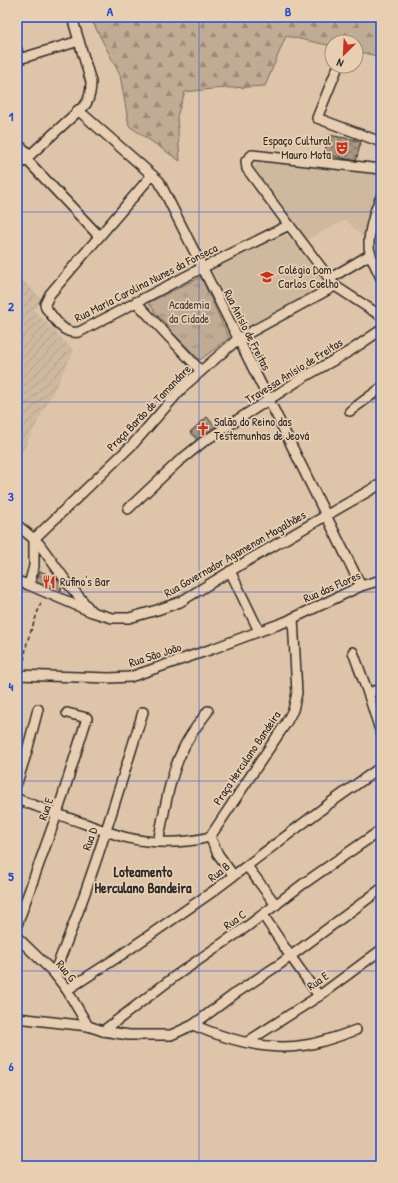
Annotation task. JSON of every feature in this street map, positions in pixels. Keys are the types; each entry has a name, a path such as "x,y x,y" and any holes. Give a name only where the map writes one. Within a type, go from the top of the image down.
{"street":[{"path":"17,167 86,104 89,98 91,82 72,17"},
{"path":"18,54 79,41"},
{"path":"335,74 317,118 381,142"},
{"name":"Rua Anisio de Freitas","path":"78,110 158,180 361,586"},
{"path":"17,143 99,236"},
{"path":"381,169 252,155 246,161 248,169 335,286 381,316"},
{"name":"Rua Maria Carolina Nunes da Fonseca","path":"152,175 50,294 46,308 64,330 74,333 79,332 202,268 290,225"},
{"path":"381,198 374,214 369,244 371,254 381,278"},
{"path":"329,279 371,254"},
{"name":"Praça Barão de Tamandare","path":"34,539 134,443 184,386 238,339 335,286"},
{"path":"136,302 201,371"},
{"name":"Travessa Anísio de Freitas","path":"128,509 178,462 203,442 304,377 350,351 381,330"},
{"path":"350,412 381,388"},
{"name":"Rua Governador Agamenon Magalhães","path":"17,581 29,584 92,612 112,618 129,618 180,602 230,571 381,484"},
{"path":"17,525 34,539 69,585 92,612"},
{"path":"29,584 34,566 34,539"},
{"path":"230,571 259,632"},
{"name":"Rua das Flores","path":"293,618 361,586 381,580"},
{"name":"Rua São João","path":"20,675 109,678 130,676 212,649 293,618"},
{"name":"Praça Herculano Bandeira","path":"210,837 286,723 293,710 297,692 293,618"},
{"path":"353,652 381,733"},
{"path":"368,693 381,689"},
{"path":"17,783 38,709"},
{"path":"158,842 168,794 178,761 185,746 208,711"},
{"name":"Rua D","path":"54,973 74,923 106,831 143,712"},
{"name":"Rua E","path":"17,925 57,814 87,718 67,713"},
{"name":"Rua B","path":"67,990 206,897 330,803 381,768"},
{"path":"17,799 126,837 158,842 194,841 210,837 218,854 233,876"},
{"name":"Rua C","path":"103,1031 174,977 381,830"},
{"path":"247,866 276,905"},
{"path":"17,1018 88,1026 103,1031 129,1035 171,1035 193,1025 291,957 381,889"},
{"path":"263,915 319,996"},
{"name":"Rua G","path":"17,937 54,973 67,990 88,1026"},
{"name":"Rua E","path":"247,1042 319,996 381,950"},
{"path":"193,1025 215,1034 247,1042 266,1046 287,1047 305,1046 324,1042 356,1030"}],"path":[{"path":"20,675 27,642 45,591"}],"shaded area":[{"path":"261,160 381,174 381,186 374,204 365,239 346,220 306,240 254,167"},
{"name":"Colégio Dom Carlos Coelho","path":"285,235 289,237 324,284 323,288 275,314 241,330 212,270"},
{"path":"17,275 42,299 34,310 74,351 17,462"}],"green space":[{"path":"90,17 372,17 381,24 381,57 364,53 364,34 324,34 324,44 286,36 265,86 185,92 177,116 180,161 129,126 120,75"},
{"name":"Academia da Cidade","path":"201,277 229,338 200,360 172,332 148,303"}],"building":[{"name":"Espaço Cultural Mauro Mota","path":"329,135 361,141 356,161 324,154"},
{"name":"Salão do Reino das Testemunhas de Jeová","path":"207,417 216,427 198,441 190,432"},
{"name":"Rufino's Bar","path":"40,571 63,582 61,591 60,590 58,594 35,583"}],"place":[{"name":"Espaço Cultural Mauro Mota","path":"342,148"},
{"name":"Colégio Dom Carlos Coelho","path":"267,277"},
{"name":"Salão do Reino das Testemunhas de Jeová","path":"203,429"},
{"name":"Rufino's Bar","path":"49,582"}],"district":[{"name":"Loteamento Herculano Bandeira","path":"143,880"}]}
